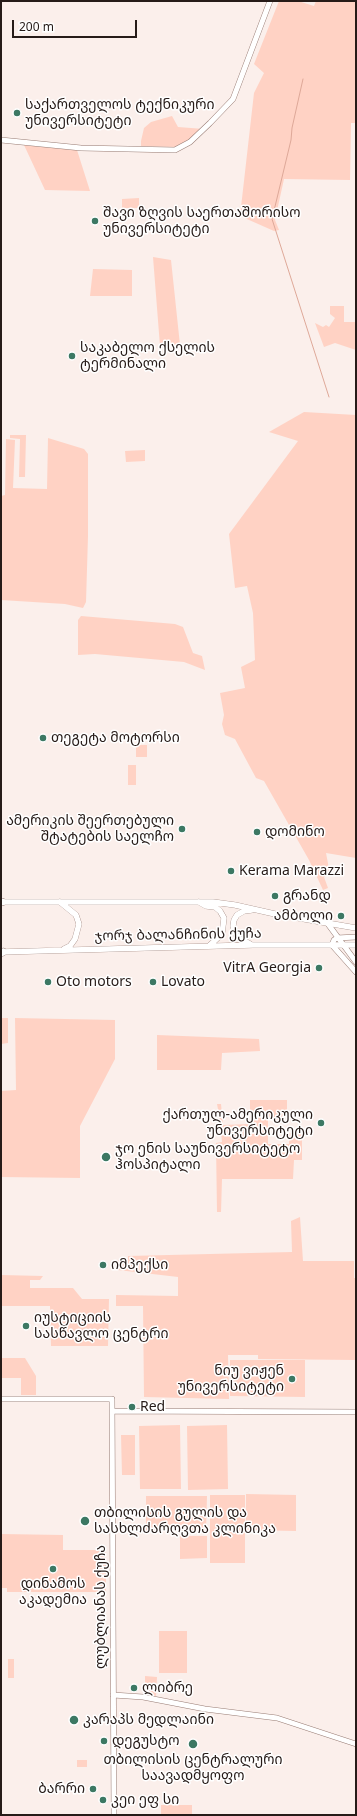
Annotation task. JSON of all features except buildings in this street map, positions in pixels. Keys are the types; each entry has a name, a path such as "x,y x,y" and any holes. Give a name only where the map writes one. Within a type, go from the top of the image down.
{"main road":[{"path":"2,902 222,903 328,924 356,928"},
{"path":"60,902 76,915 79,924 77,935 73,943 62,950"},
{"path":"199,902 206,906 215,907 220,911 224,918 222,934 208,946"},
{"path":"253,945 237,937 233,926 237,915 244,911 256,910"},
{"name":"ჯორჯ ბალანჩინის ქუჩა","path":"2,952 208,946 356,944"}],"street":[{"path":"1,140 82,148 175,150 190,142 232,99 270,1"},
{"path":"328,924 356,962"},
{"path":"356,937 337,938 334,940 332,945 356,972"},
{"name":"ლუბლიანას ქუჩა","path":"1,1399 112,1399 114,1815"},
{"path":"112,1411 356,1412"},
{"path":"113,1695 143,1697 205,1709 277,1718 356,1744"}],"shaded area":[{"path":"279,1 298,1 314,6 316,1 356,1 356,123 351,123 350,180 284,179 275,220 279,230 274,231 240,216 254,93 264,73 254,64"},
{"path":"172,116 178,127 204,129 187,143 176,147 141,146 144,128 151,122"},
{"path":"24,145 77,150 90,191 45,190"},
{"path":"139,198 139,208 122,208 122,199"},
{"path":"153,257 171,260 180,345 160,346"},
{"path":"93,269 132,270 132,296 90,296"},
{"path":"330,306 344,306 344,322 356,322 356,350 335,343 324,347 315,323 323,327 326,325 329,327 335,318 330,314"},
{"path":"304,412 356,415 356,858 326,853 330,874 324,877 328,888 323,890 309,860 264,781 256,778 235,739 225,735 222,724 224,715 220,693 245,688 241,667 255,660 253,613 247,586 235,588 229,534 298,441 269,432"},
{"path":"10,435 26,435 25,477 19,477 20,439 10,438"},
{"path":"48,438 84,449 88,454 86,602 83,608 65,604 1,600 1,496 5,495 6,439 15,440 13,488 47,489"},
{"path":"145,450 145,461 126,462 125,451"},
{"path":"81,616 175,624 183,627 193,653 202,656 205,670 184,662 95,654 78,655 78,620"},
{"path":"136,745 147,745 147,757 136,757"},
{"path":"128,765 136,765 136,785 128,785"},
{"path":"1,1018 8,1018 8,1043 1,1044"},
{"path":"15,1018 115,1020 115,1059 80,1126 80,1178 1,1177 1,1091 16,1090"},
{"path":"157,1035 259,1039 260,1051 222,1053 221,1070 157,1070"},
{"path":"250,1100 287,1100 287,1112 279,1120 268,1120 268,1144 289,1144 289,1133 302,1133 302,1160 294,1160 293,1179 222,1179 221,1212 217,1212 216,1143 222,1142 217,1104 221,1104 223,1125 250,1124"},
{"path":"300,1217 303,1261 354,1261 354,1278 356,1278 356,1360 258,1359 258,1355 228,1355 229,1399 144,1397 143,1306 116,1306 116,1295 178,1296 178,1277 118,1270 117,1260 128,1261 128,1256 292,1252 291,1221"},
{"path":"1,1275 43,1276 40,1280 30,1280 30,1288 73,1288 82,1299 109,1299 108,1346 51,1346 50,1306 1,1306"},
{"path":"1,1358 25,1358 36,1376 36,1395 21,1395 21,1378 1,1378"},
{"path":"230,1360 305,1360 305,1397 230,1396"},
{"path":"180,1425 181,1489 140,1489 139,1426"},
{"path":"227,1425 228,1489 188,1490 187,1426"},
{"path":"121,1435 135,1435 135,1475 122,1475"},
{"path":"246,1494 296,1495 296,1531 246,1530"},
{"path":"210,1495 245,1495 245,1563 210,1563"},
{"path":"146,1496 207,1496 206,1532 146,1532"},
{"name":"დინამოს აკადემია","path":"1,1534 63,1535 63,1550 106,1550 106,1592 7,1592 7,1588 1,1588"},
{"path":"180,1536 207,1536 207,1558 180,1559"},
{"path":"159,1631 187,1631 187,1673 159,1673"},
{"path":"8,1659 14,1659 14,1678 8,1678"},
{"path":"145,1676 157,1677 156,1696 148,1695 145,1690"},
{"path":"77,1760 87,1760 87,1767 77,1767"},
{"path":"161,1805 192,1805 192,1815 161,1815"}],"waterway":[{"path":"303,79 292,128 291,140 272,219 329,397"}],"place":[{"name":"საქართველოს ტექნიკური უნივერსიტეტი","path":"17,113"},
{"name":"შავი ზღვის საერთაშორისო უნივერსიტეტი","path":"95,221"},
{"name":"საკაბელო ქსელის ტერმინალი","path":"72,356"},
{"name":"თეგეტა მოტორსი","path":"43,738"},
{"name":"ამერიკის შეერთებული შტატების საელჩო","path":"182,829"},
{"name":"დომინო","path":"257,832"},
{"name":"Kerama Marazzi","path":"231,871"},
{"name":"გრანდ","path":"275,896"},
{"name":"ამბოლი","path":"341,916"},
{"name":"VitrA Georgia","path":"319,968"},
{"name":"Oto motors","path":"48,982"},
{"name":"Lovato","path":"153,982"},
{"name":"ქართულ-ამერიკული უნივერსიტეტი","path":"321,1123"},
{"name":"ჯო ენის საუნივერსიტეტო ჰოსპიტალი","path":"106,1157"},
{"name":"იმპექსი","path":"103,1265"},
{"name":"იუსტიციის სასწავლო ცენტრი","path":"26,1326"},
{"name":"ნიუ ვიჟენ უნივერსიტეტი","path":"292,1379"},
{"name":"Red","path":"132,1407"},
{"name":"თბილისის გულის და სასხლძარღვთა კლინიკა","path":"85,1521"},
{"name":"დინამოს აკადემია","path":"53,1569"},
{"name":"ლიბრე","path":"134,1688"},
{"name":"კარაპს მედლაინი","path":"74,1720"},
{"name":"დეგუსტო","path":"104,1741"},
{"name":"თბილისის ცენტრალური საავადმყოფო","path":"193,1744"},
{"name":"ბარრი","path":"93,1789"},
{"name":"კეი ეფ სი","path":"103,1800"}]}
